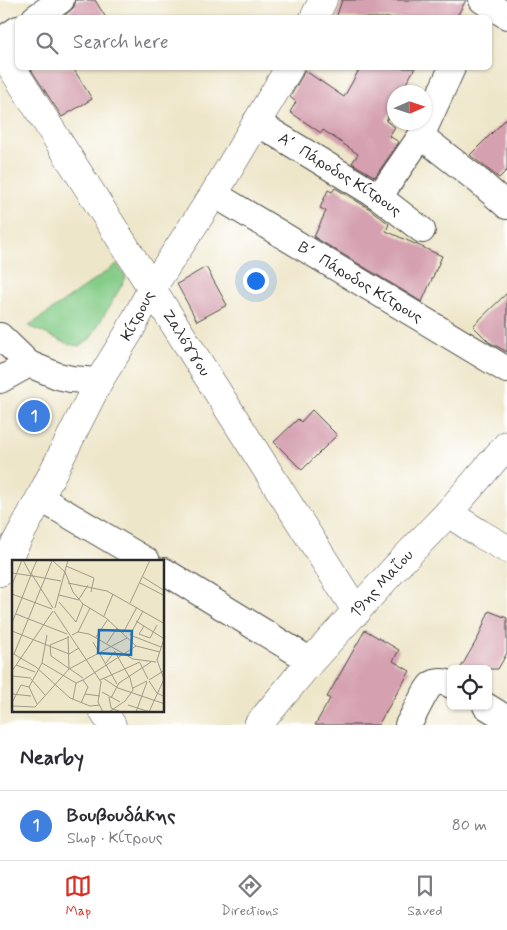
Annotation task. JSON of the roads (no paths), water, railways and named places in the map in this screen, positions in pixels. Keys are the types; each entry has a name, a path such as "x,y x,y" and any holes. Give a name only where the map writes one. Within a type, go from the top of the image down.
{"street":[{"path":"39,15 61,0"},
{"path":"315,15 322,0"},
{"path":"480,6 507,16"},
{"path":"0,41 15,31"},
{"name":"Ζαλόγγου","path":"0,49 357,612"},
{"name":"Κίτρους","path":"5,565 99,381 128,334 152,288 214,194 288,70"},
{"path":"379,197 421,136 451,70"},
{"name":"Α΄ Πάροδος Κίτρους","path":"256,122 379,197 422,230"},
{"path":"421,136 480,182 507,206"},
{"name":"Β΄ Πάροδος Κίτρους","path":"214,194 507,370"},
{"path":"0,336 29,364 58,376 99,381"},
{"path":"0,380 29,364"},
{"name":"19ης Μαΐου","path":"258,725 311,661 448,513 507,444"},
{"path":"40,498 145,560"},
{"path":"448,513 507,549"},
{"path":"165,572 311,661"},
{"path":"408,725 430,686 444,684"},
{"path":"492,710 507,719"}],"place":[{"name":"Βουβουδάκης","path":"34,416"}]}
